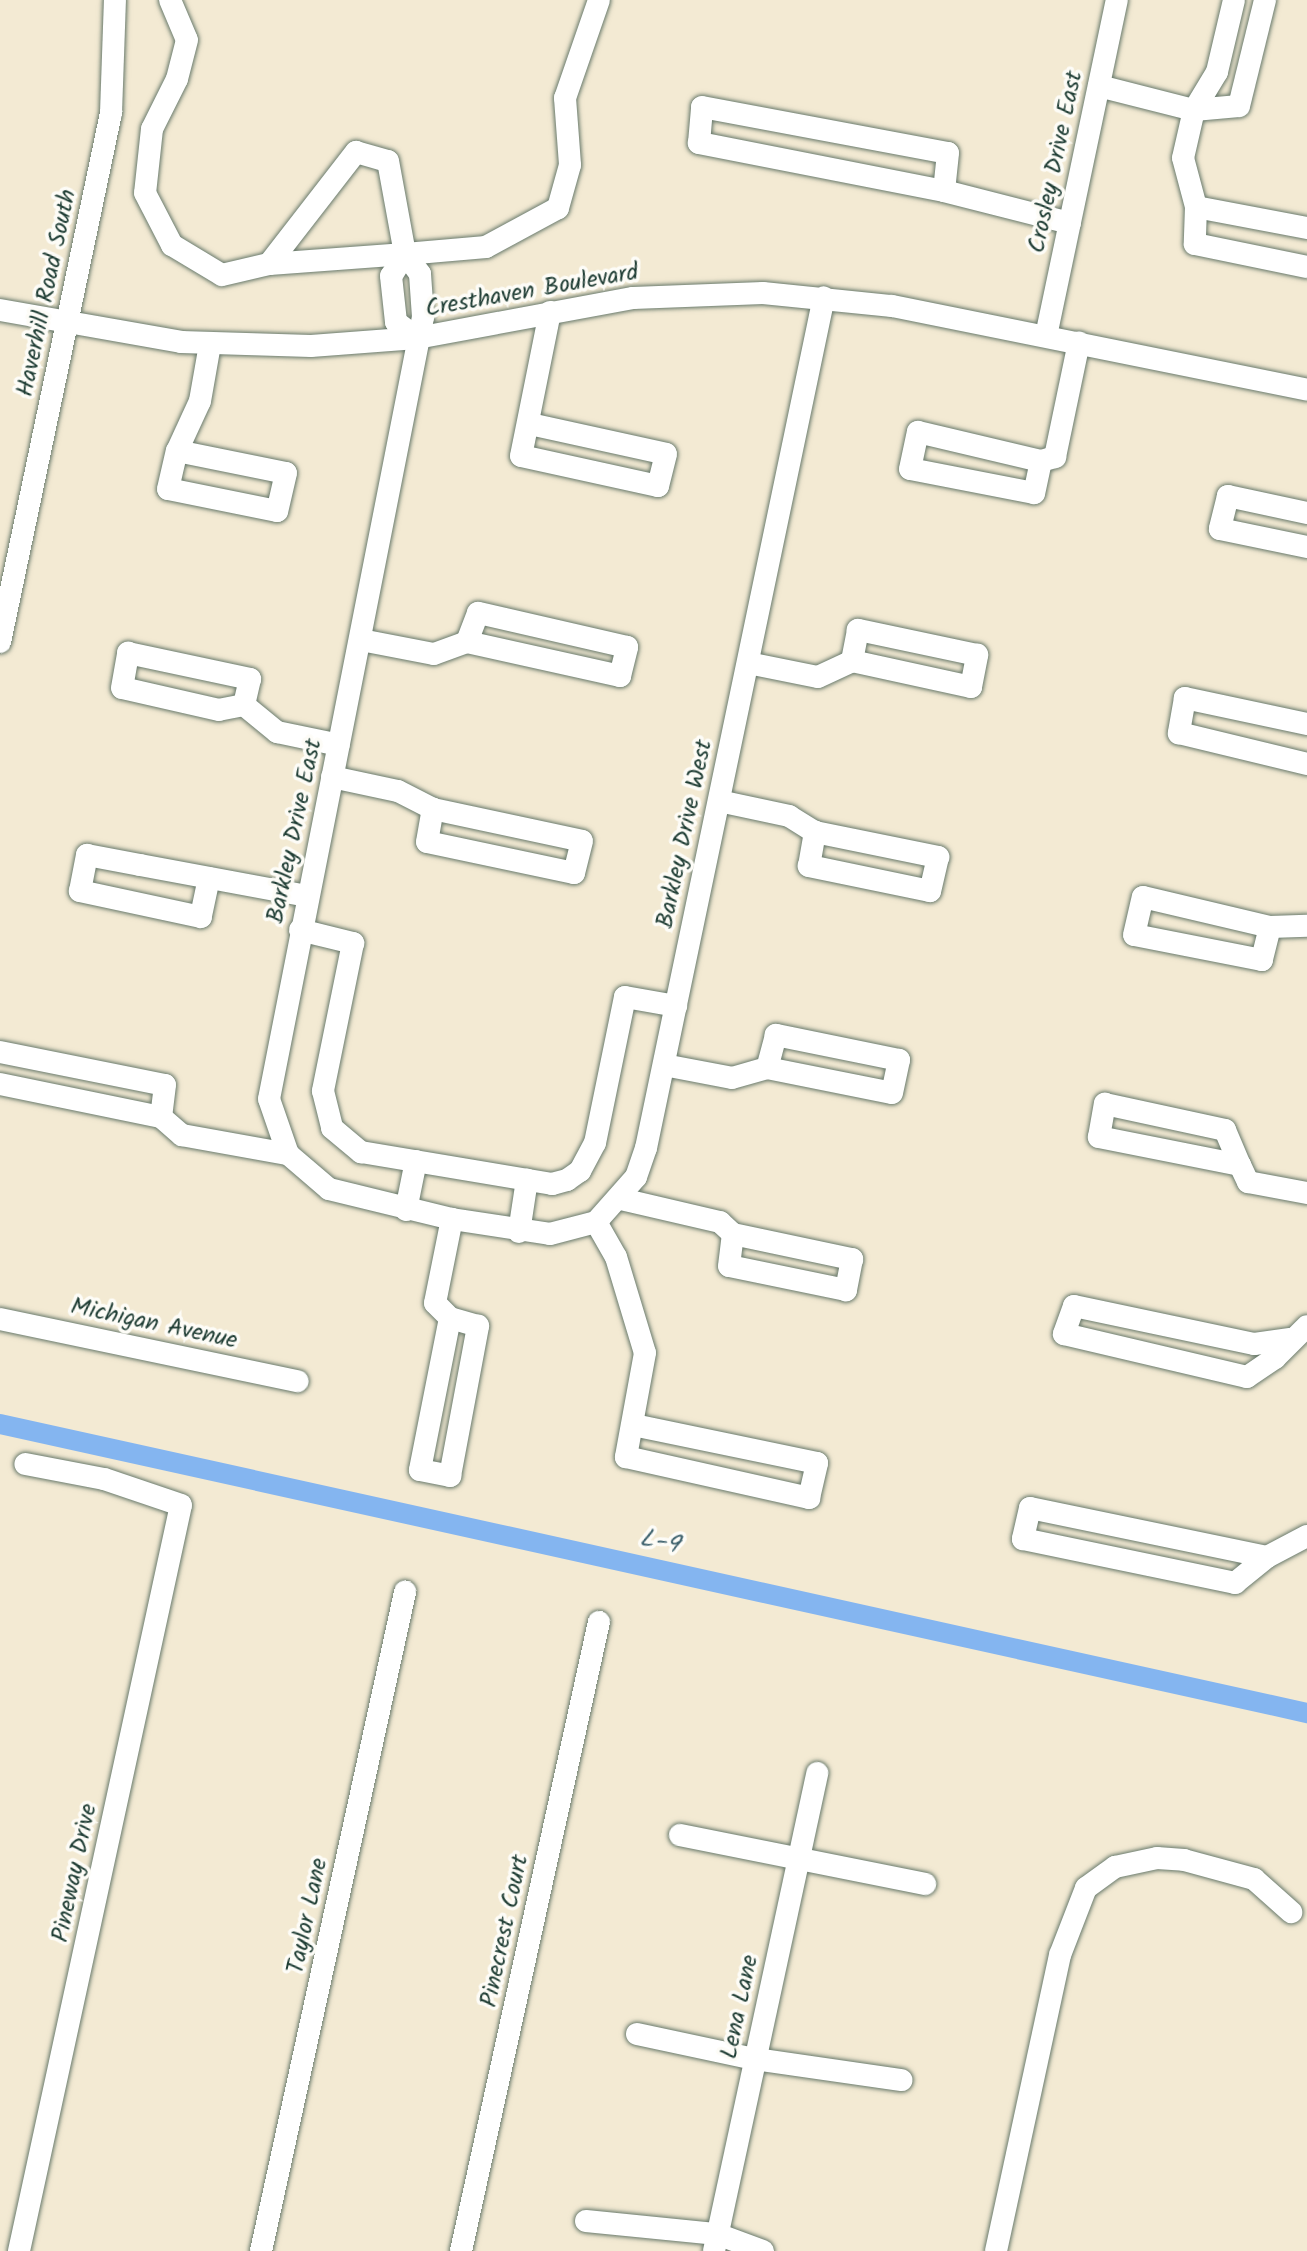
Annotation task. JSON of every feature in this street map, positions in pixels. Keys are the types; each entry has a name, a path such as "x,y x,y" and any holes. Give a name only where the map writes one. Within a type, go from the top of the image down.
{"street":[{"name":"Haverhill Road South","path":"0,642 111,113 115,0"},
{"path":"170,0 187,40 177,79 152,129 145,193 172,245 222,275 269,264 486,247 558,208 570,165 565,98 599,0"},
{"name":"Crosley Drive East","path":"1046,336 1117,0"},
{"path":"1234,0 1217,72 1194,110 1183,158 1196,207 1195,244 1307,267"},
{"path":"1099,86 1194,110 1239,106 1265,0"},
{"path":"944,191 948,153 702,107 699,143 944,191 1070,223"},
{"path":"269,264 356,152 388,161 405,254 391,276 396,322 417,338"},
{"path":"1196,207 1307,228"},
{"name":"Cresthaven Boulevard","path":"0,310 67,325 210,344 311,346 417,338 550,312 698,294 824,297 1079,342 1307,390"},
{"name":"Barkley Drive West","path":"452,1219 519,1232 550,1234 596,1222 621,1199 642,1164 824,297"},
{"path":"530,424 666,454 658,486 521,456 530,424 550,312"},
{"name":"Barkley Drive East","path":"288,1154 269,1099 300,930 411,394 417,338"},
{"path":"1041,461 1034,493 910,469 918,432 1041,461 1055,457 1079,342"},
{"path":"177,451 286,473 277,511 168,489 177,451 200,401 210,344"},
{"path":"1307,513 1228,496 1220,529 1307,547"},
{"path":"361,640 434,654 467,642 620,676 627,647 478,613 467,642"},
{"path":"748,663 818,677 852,661 971,687 977,655 858,630 852,661"},
{"path":"128,653 250,679 244,705 219,710 122,688 128,653"},
{"path":"1307,724 1185,698 1179,733 1304,762 1307,730"},
{"path":"244,705 277,732 339,745"},
{"path":"332,777 398,791 433,809 582,841 574,873 427,842 433,809"},
{"path":"719,801 789,816 815,832 938,857 930,891 809,866 815,832"},
{"path":"209,878 201,917 80,891 87,855 307,896"},
{"path":"1270,927 1262,960 1134,935 1143,897 1270,927 1307,926"},
{"path":"300,930 353,943 323,1091 332,1128 361,1152 552,1184 567,1180 590,1158 625,997 676,1006"},
{"path":"664,1065 732,1078 767,1068 892,1093 899,1060 776,1035 767,1068"},
{"path":"0,1052 165,1085 161,1117"},
{"path":"0,1084 161,1117 182,1135 288,1154 329,1189 452,1219 435,1303 450,1318 478,1326 450,1476 420,1470 450,1318"},
{"path":"1240,1165 1099,1137 1105,1104 1225,1130 1248,1182 1307,1193"},
{"path":"406,1210 416,1161"},
{"path":"519,1232 527,1180"},
{"path":"621,1199 720,1222 733,1234 852,1259 846,1290 729,1266 733,1234"},
{"path":"596,1222 616,1257 645,1353 626,1457 809,1498 817,1463 633,1425"},
{"path":"1074,1306 1254,1344 1298,1333 1275,1358 1247,1377 1064,1334 1074,1306"},
{"name":"Michigan Avenue","path":"0,1319 298,1381"},
{"name":"Pineway Drive","path":"19,2251 181,1505 104,1479 25,1464"},
{"path":"1267,1557 1030,1508 1023,1539 1235,1583 1267,1557 1307,1536"},
{"name":"Taylor Lane","path":"261,2251 405,1592"},
{"name":"Pinecrest Court","path":"461,2251 599,1622"},
{"name":"Lena Lane","path":"715,2243 817,1773"},
{"path":"680,1835 925,1884"},
{"path":"996,2251 1058,1965 1070,1919 1086,1888 1115,1867 1157,1858 1184,1860 1254,1879 1291,1912"},
{"path":"637,2034 755,2059 901,2080"},
{"path":"586,2221 763,2251"}],"waterway":[{"name":"L-9","path":"0,1424 1307,1713"}]}
